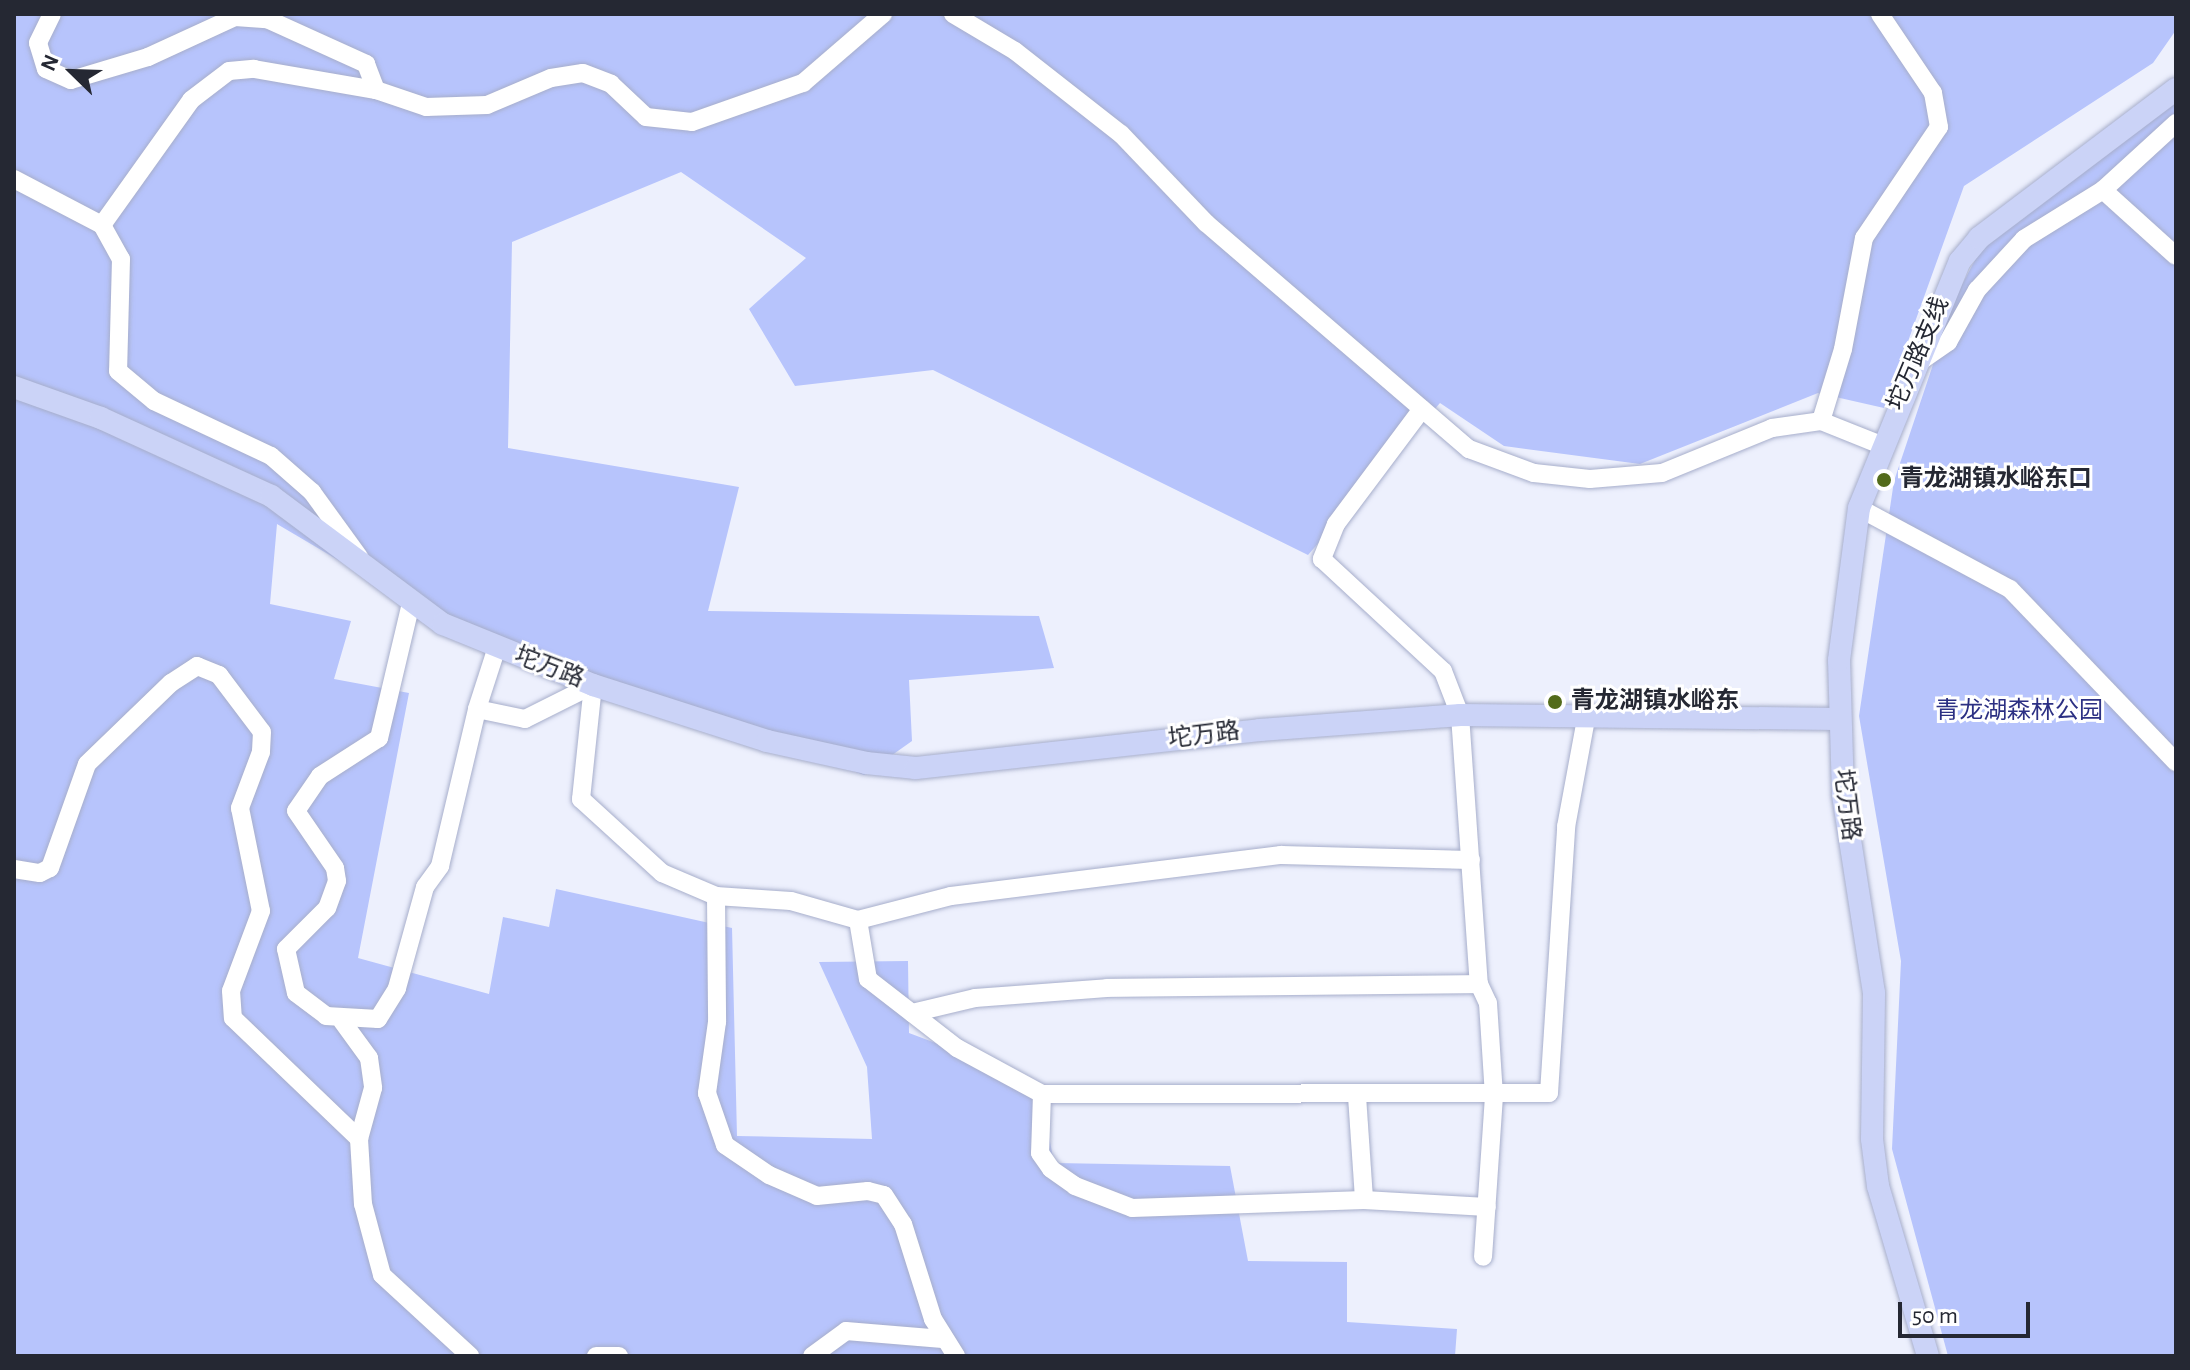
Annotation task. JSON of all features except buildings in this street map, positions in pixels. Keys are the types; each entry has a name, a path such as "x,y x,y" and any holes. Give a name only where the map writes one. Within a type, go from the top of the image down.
{"main road":[{"name":"坨万路支线","path":"1837,719 1839,660 1859,508 1881,445 1944,293 1979,238 2176,89"},
{"name":"坨万路","path":"14,387 101,418 271,496 443,624 593,685 780,745 916,768 1260,730 1460,715 1837,719 1843,794 1874,993 1872,1139 1878,1186 1928,1356"}],"street":[{"path":"52,14 38,43 46,69 71,80 148,57 235,17 267,19 366,64 376,90"},
{"path":"102,225 191,100 229,71 254,69 376,90 426,107 487,105 551,78 583,73 611,84 646,117 692,122 803,83 883,14"},
{"path":"953,14 1015,51 1121,134 1206,223 1469,449 1534,473 1590,479 1662,473 1772,428 1821,421 1881,445"},
{"path":"1821,421 1843,349 1864,238 1939,127 1933,93 1880,14"},
{"path":"1915,364 1948,342 1977,290 2024,239 2103,190 2176,123"},
{"path":"14,179 102,225 121,259 118,371 154,401 271,456 312,492 365,565"},
{"path":"2103,190 2176,256"},
{"path":"1422,409 1336,524 1322,559 1443,671 1460,715 1479,984 1488,1003 1494,1096 1483,1257"},
{"path":"1859,508 2010,589 2176,762"},
{"path":"411,603 379,738 320,776 296,811 335,868 337,881 327,908 286,949 296,993 326,1016 342,1021 378,1019 397,988 425,887 440,866 477,709 497,647"},
{"path":"14,869 40,873 50,868 87,764 171,683 197,666 219,675 262,732 261,752 240,808 261,911 231,991 233,1018 359,1139"},
{"path":"593,685 581,799 662,873 716,896 791,901 858,920 951,896 1281,855 1471,860"},
{"path":"477,709 525,719 593,685"},
{"path":"858,920 868,979 957,1048 1042,1094 1494,1096 1549,1093 1553,1081 1566,827 1587,714"},
{"path":"716,896 717,1022 707,1093 725,1145 769,1175 817,1196 868,1191 884,1195 903,1224 943,1339 956,1356"},
{"path":"912,1013 975,998 1107,988 1479,984"},
{"path":"342,1021 369,1058 373,1088 359,1139 363,1204 382,1275 470,1356"},
{"path":"1042,1094 1040,1153 1051,1169 1075,1186 1132,1208 1364,1200 1487,1207"},
{"path":"1357,1096 1364,1200"},
{"path":"812,1356 846,1331 943,1339"},
{"path":"596,1356 619,1356"}],"green space":[{"path":"14,14 2176,14 2176,30 2153,63 1964,186 1884,408 1818,393 1640,464 1504,446 1440,403 1308,555 933,370 795,386 749,309 806,258 681,172 512,242 508,448 739,487 708,611 1039,616 1054,668 909,680 912,741 864,775 457,630 277,524 270,604 351,621 334,679 409,693 358,958 489,994 503,917 549,927 556,889 732,928 737,1136 872,1139 867,1067 819,962 908,961 909,1033 1039,1082 1054,1163 1230,1166 1248,1261 1347,1262 1347,1322 1457,1329 1455,1356 14,1356"},
{"name":"青龙湖森林公园","path":"2176,96 2176,1356 1948,1356 1892,1149 1901,961 1859,716 1894,481 1956,296 1993,226"}],"place":[{"name":"青龙湖镇水峪东口","path":"1884,480"},
{"name":"青龙湖镇水峪东","path":"1555,702"}]}
